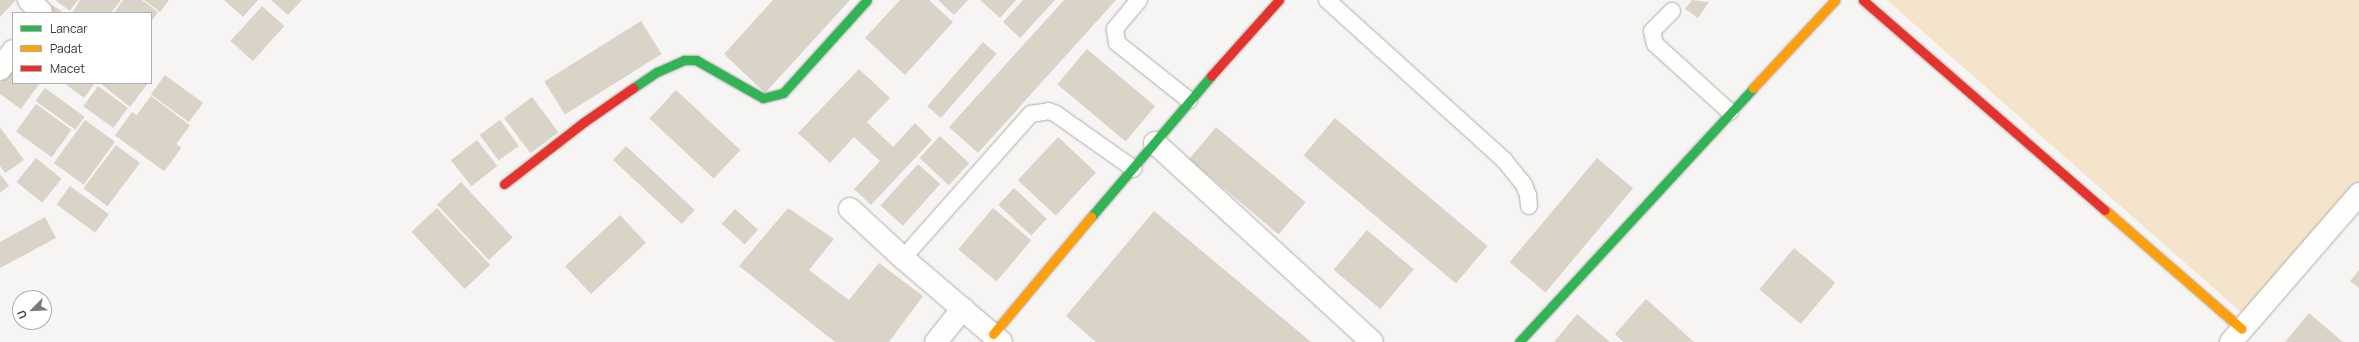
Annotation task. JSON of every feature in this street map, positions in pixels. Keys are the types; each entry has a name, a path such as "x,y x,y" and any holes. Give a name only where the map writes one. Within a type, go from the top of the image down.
{"street":[{"path":"504,184 584,122 657,72 684,60 696,60 763,98 783,93 789,89 867,0"},
{"path":"850,209 903,258 997,338 1189,100 1279,0"},
{"path":"1519,342 1835,0"},
{"path":"1863,0 2236,335 2359,194"},
{"path":"0,70 12,52"},
{"path":"1155,143 1372,342"},
{"path":"936,342 963,308"}],"lane":[{"path":"1139,0 1115,29 1117,43 1189,100"},
{"path":"1326,0 1504,160 1524,185 1528,195 1529,206"},
{"path":"1672,11 1652,32 1655,44 1730,112"},
{"path":"903,258 1031,114 1049,111 1056,114 1134,169"}],"shaded area":[{"path":"1887,0 2359,0 2359,182 2243,314"}],"building":[{"path":"0,0 16,0 0,17"},
{"path":"55,0 78,0 70,11"},
{"path":"80,0 121,0 112,12 73,12"},
{"path":"123,0 142,0 158,12 152,21 152,12 115,12"},
{"path":"144,0 169,0 160,12"},
{"path":"224,0 258,0 243,17"},
{"path":"271,0 302,0 288,15"},
{"path":"773,0 850,0 765,93 724,54"},
{"path":"900,0 929,0 953,22 905,75 865,38"},
{"path":"938,0 968,0 954,15"},
{"path":"980,0 1016,0 1000,18"},
{"path":"1023,0 1055,0 1020,38 1003,22"},
{"path":"1064,0 1116,0 978,153 949,127"},
{"path":"1692,0 1709,2 1698,18 1685,9"},
{"path":"52,5 62,12 47,12"},
{"path":"262,6 284,26 253,61 231,41"},
{"path":"641,21 662,54 565,114 544,81"},
{"path":"983,42 997,54 941,118 927,106"},
{"path":"1087,49 1155,106 1126,141 1057,84"},
{"path":"12,66 12,84 39,84 21,109 0,94 0,83"},
{"path":"859,69 890,98 867,122 893,147 915,123 932,140 871,205 854,189 880,161 854,137 830,163 798,133"},
{"path":"165,75 203,103 189,122 151,94"},
{"path":"65,84 94,84 84,98"},
{"path":"101,84 147,84 130,107"},
{"path":"98,86 128,108 113,128 83,106"},
{"path":"45,88 85,117 75,130 36,101"},
{"path":"676,90 740,150 714,179 649,119"},
{"path":"151,96 190,125 176,145 137,115"},
{"path":"532,97 558,132 531,153 504,118"},
{"path":"36,104 72,130 52,157 16,132"},
{"path":"132,112 181,148 164,171 115,135"},
{"path":"1335,118 1487,246 1456,283 1304,156"},
{"path":"85,120 115,142 84,185 54,163"},
{"path":"500,120 519,146 499,161 480,135"},
{"path":"0,127 24,160 5,173 0,166"},
{"path":"1216,127 1306,202 1279,234 1189,159"},
{"path":"940,136 969,163 949,185 920,158"},
{"path":"1058,137 1096,172 1056,216 1018,180"},
{"path":"477,140 497,166 471,186 451,160"},
{"path":"116,145 140,163 107,206 84,188"},
{"path":"626,146 695,210 682,224 613,160"},
{"path":"36,158 62,179 42,203 16,182"},
{"path":"1597,158 1633,188 1546,292 1510,262"},
{"path":"918,164 940,184 903,226 881,206"},
{"path":"0,174 9,186 0,193"},
{"path":"461,182 513,238 489,260 437,205"},
{"path":"70,186 109,214 95,233 56,205"},
{"path":"1014,188 1047,219 1031,236 998,205"},
{"path":"437,208 490,265 465,289 411,232"},
{"path":"788,208 834,239 809,270 849,300 879,263 923,296 889,342 835,342 739,266"},
{"path":"993,208 1031,240 997,282 958,249"},
{"path":"735,209 758,230 745,245 722,224"},
{"path":"1154,211 1311,342 1096,342 1066,316"},
{"path":"620,215 646,243 591,294 565,266"},
{"path":"45,217 56,238 0,268 0,242"},
{"path":"1367,230 1414,269 1380,309 1334,270"},
{"path":"1794,248 1835,283 1801,324 1759,289"},
{"path":"2359,270 2359,288 2350,281"},
{"path":"1646,299 1694,342 1623,342 1615,334"},
{"path":"2309,313 2343,342 2285,342"},
{"path":"1577,314 1610,342 1554,342"}],"traffic: fast":[{"path":"633,88 657,72 684,60 696,60 763,98 783,93 867,0"},
{"path":"1091,217 1211,76"},
{"path":"1519,342 1753,88"}],"traffic: slow":[{"path":"1753,88 1835,0"},
{"path":"2105,210 2242,329"},
{"path":"993,334 1091,217"}],"traffic: jam":[{"path":"1211,76 1279,0"},
{"path":"1863,0 2105,210"},
{"path":"504,184 584,122 633,88"}]}
